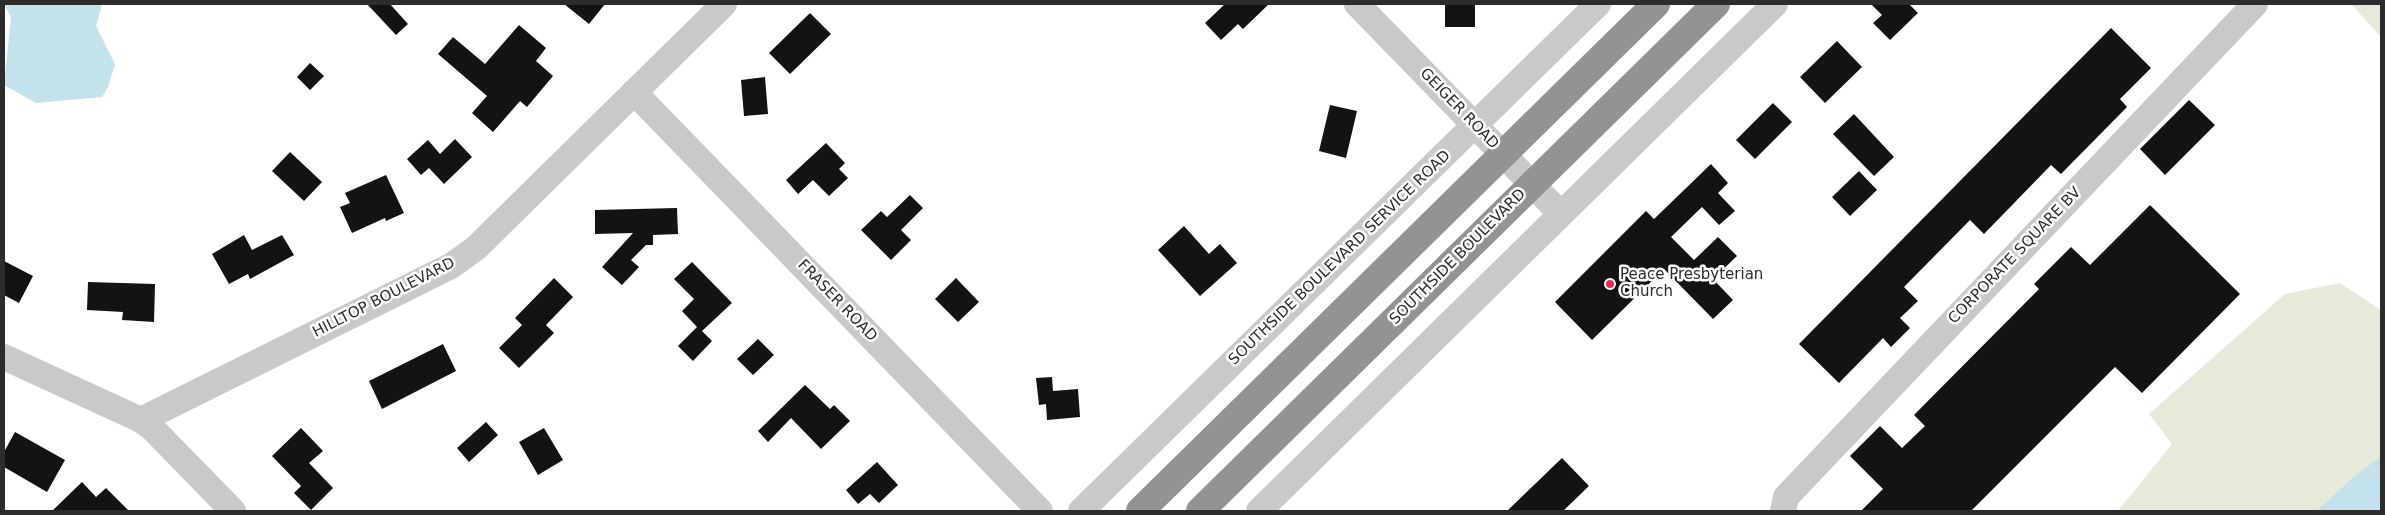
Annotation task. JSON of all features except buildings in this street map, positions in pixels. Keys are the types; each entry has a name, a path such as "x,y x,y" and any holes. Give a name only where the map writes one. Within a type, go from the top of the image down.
{"highway":[{"path":"1140,511 1656,4"},
{"name":"SOUTHSIDE BOULEVARD","path":"1200,511 1716,4"}],"street":[{"name":"HILLTOP BOULEVARD","path":"141,420 451,266 476,248 724,4"},
{"name":"GEIGER ROAD","path":"1357,4 1561,214"},
{"name":"SOUTHSIDE BOULEVARD SERVICE ROAD","path":"1081,511 1598,4"},
{"path":"1259,511 1775,4"},
{"name":"CORPORATE SQUARE BV","path":"1783,511 1786,497 2255,4"},
{"name":"FRASER ROAD","path":"634,92 1040,511"},
{"path":"4,357 141,420 151,427 233,511"}],"green space":[{"path":"2351,4 2381,4 2381,37"},
{"path":"2340,283 2381,310 2381,456 2353,477 2316,511 2118,511 2172,444 2149,414 2285,294"}],"water":[{"path":"4,4 102,4 96,26 115,64 108,87 102,97 36,103 4,85 11,17"},
{"path":"2381,456 2381,511 2316,511 2353,477"}],"place":[{"name":"Peace Presbyterian Church","path":"1610,284"}]}
